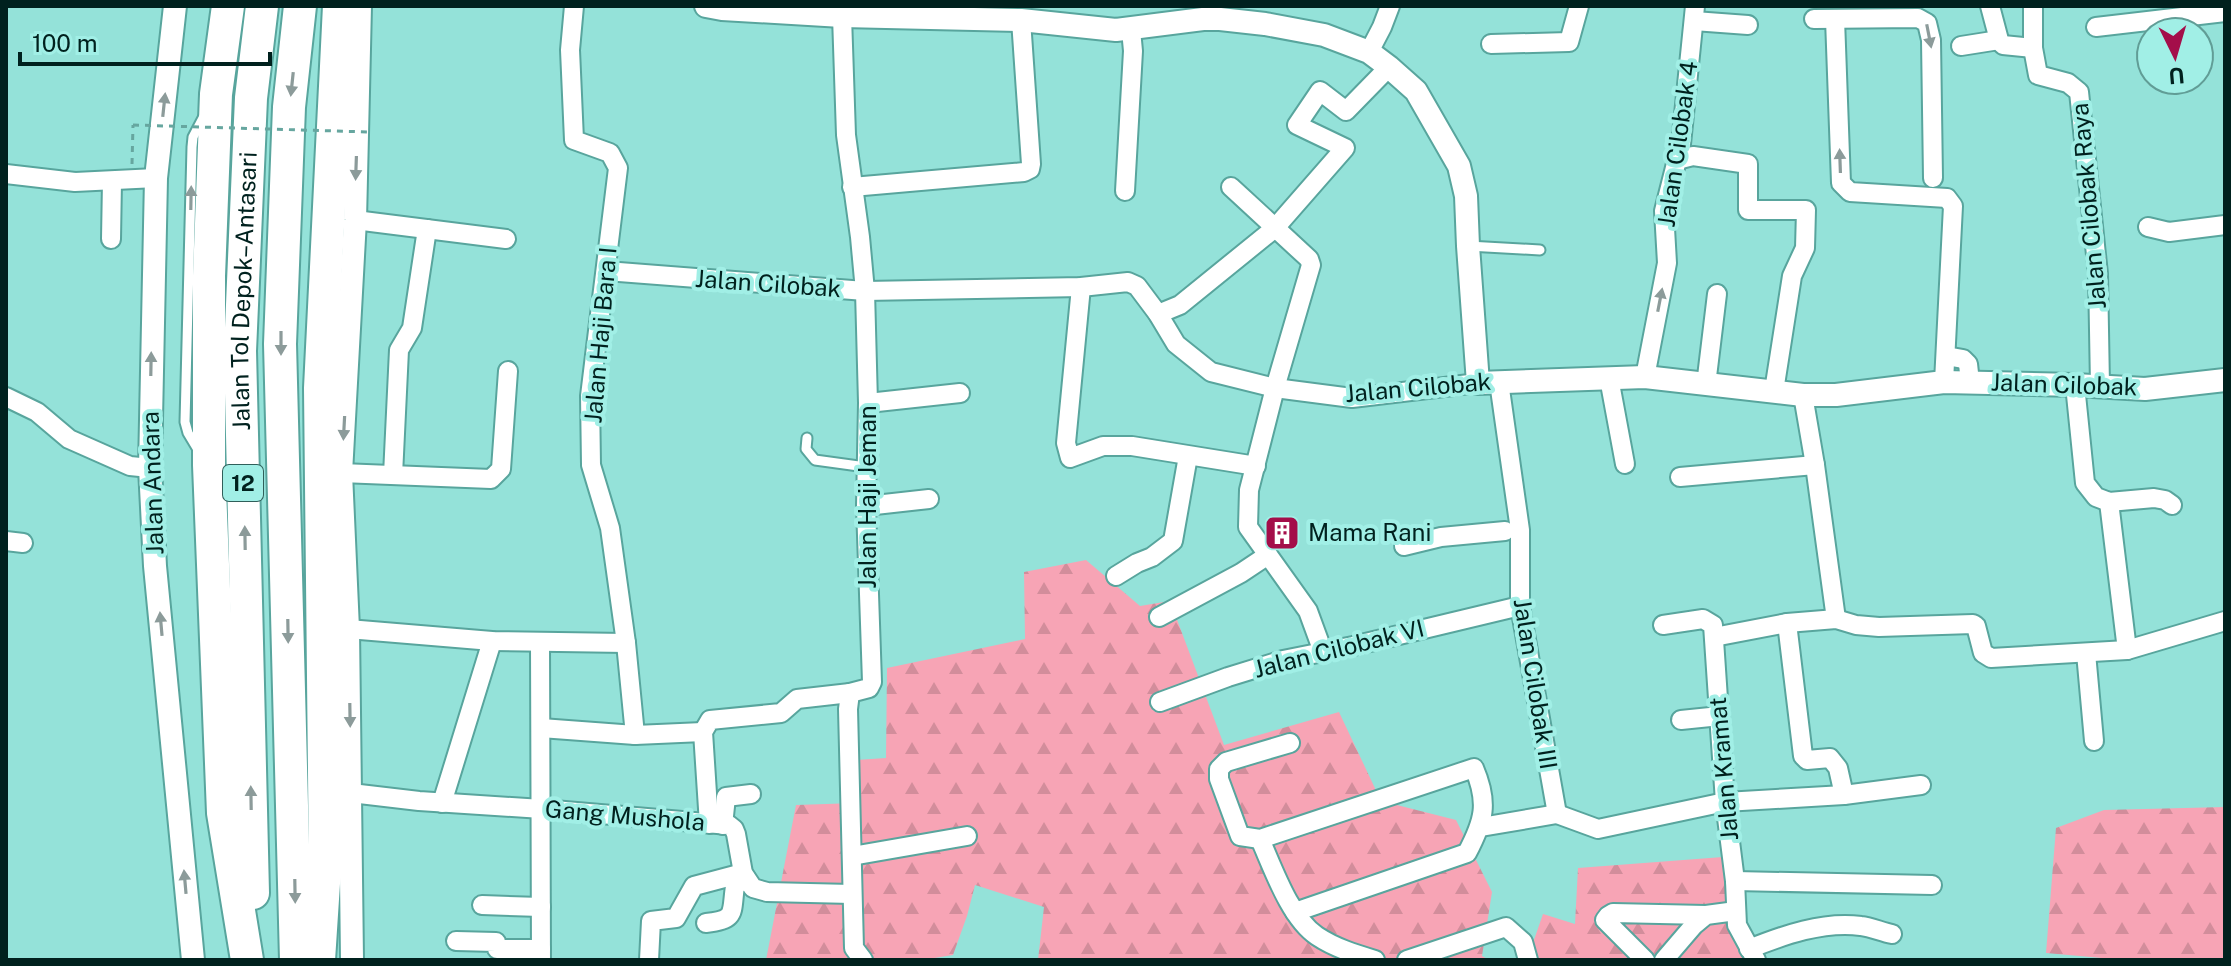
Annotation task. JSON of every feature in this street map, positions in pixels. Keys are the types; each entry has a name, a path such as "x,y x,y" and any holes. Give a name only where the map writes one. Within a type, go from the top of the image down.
{"highway":[{"path":"228,6 216,94 209,276 209,465 223,813 247,960"},
{"name":"Jalan Tol Depok–Antasari","path":"255,960 240,351 251,98 262,6"},
{"name":"Jalan Tol Depok–Antasari","path":"296,960 280,344 289,107 300,6"},
{"path":"319,960 325,868 320,388 339,6"}],"street":[{"name":"Jalan Andara","path":"175,6 156,178 150,468 155,566 193,960"},
{"path":"352,960 348,629 341,473 355,220 360,6"},
{"name":"Jalan Haji Bara I","path":"574,6 570,50 574,140 610,153 618,168 590,396 591,465 610,528 635,735"},
{"path":"706,6 842,16 894,11 1009,15 1116,30 1131,30 1202,12 1220,19 1266,17 1369,52 1416,91 1459,166 1466,196 1468,246 1488,382"},
{"path":"1369,52 1390,6"},
{"path":"1491,44 1569,42 1579,6"},
{"path":"1990,6 1999,40 2007,47 2033,48"},
{"name":"Jalan Cilobak Raya","path":"2033,6 2033,48 2038,75 2068,83 2079,92 2098,274 2100,386"},
{"path":"2096,27 2170,12 2225,12"},
{"path":"1694,13 1748,25"},
{"name":"Jalan Cilobak 4","path":"1645,377 1667,263 1664,211 1681,144 1694,13"},
{"path":"852,187 1030,169 1009,15"},
{"name":"Jalan Haji Jeman","path":"842,16 846,135 865,291 868,403 866,506 872,682 869,688 850,693"},
{"path":"1814,19 1918,18 1927,23 1931,40 1933,178"},
{"path":"1835,19 1841,183 1850,192 1947,198"},
{"path":"1125,191 1133,51 1131,30"},
{"path":"1961,46 1999,40"},
{"path":"1158,314 1180,305 1275,228 1345,148 1297,125 1320,91 1346,111 1389,67"},
{"path":"1677,160 1693,156 1748,164 1748,210 1806,210 1805,248 1792,276 1774,391"},
{"path":"6,174 75,182 156,178"},
{"path":"1922,196 1926,182 1933,178 1941,179 1946,184 1947,198 1953,206 1944,382"},
{"path":"111,239 112,181"},
{"path":"1231,187 1309,259 1311,265 1249,490 1248,527 1308,611 1323,652"},
{"path":"355,220 506,239"},
{"path":"2148,227 2169,232 2225,225"},
{"path":"393,475 399,350 412,328 427,229"},
{"name":"Jalan Cilobak","path":"606,271 865,291 1081,287 1128,282 1137,286 1176,344 1211,372 1275,388 1352,398 1488,382 1645,377 1803,395 1860,394 1944,382 2145,389 2225,380"},
{"path":"1081,287 1066,443 1070,458 1103,446 1132,446 1256,466"},
{"path":"1706,385 1717,294"},
{"path":"1946,356 1963,359 1968,364 1970,382"},
{"path":"341,473 491,479 501,469 508,371"},
{"path":"1609,378 1625,464"},
{"name":"Jalan Cilobak III","path":"1488,382 1513,530 1520,606 1557,814"},
{"path":"2075,385 2085,483 2096,497 2109,502 2154,498 2172,505"},
{"path":"868,403 960,393"},
{"path":"1803,395 1836,619"},
{"path":"6,397 37,412 69,439 130,466 150,468"},
{"path":"1116,576 1173,541 1188,456"},
{"path":"1680,477 1815,465"},
{"path":"866,506 929,499"},
{"path":"2109,502 2127,650"},
{"path":"1404,546 1441,537 1513,530"},
{"path":"1166,613 1268,555"},
{"name":"Jalan Cilobak VI","path":"1160,702 1283,660 1520,606"},
{"path":"1663,625 1703,619 1713,625 1714,637 1787,623 1836,619 1879,627 1973,624 1983,653 1991,658 2127,650 2225,621"},
{"path":"1787,623 1803,756 1807,760 1830,758 1838,768 1844,795"},
{"path":"348,629 492,641 626,643"},
{"name":"Jalan Kramat","path":"1714,637 1737,925 1753,955"},
{"path":"442,803 492,641"},
{"path":"456,941 496,942 497,949 541,954 540,643"},
{"path":"2086,653 2094,741"},
{"path":"716,824 703,732 710,720 781,713 797,699 850,693 854,948 863,960"},
{"path":"1681,720 1720,716"},
{"path":"541,728 635,735 703,732"},
{"path":"1290,743 1226,762 1219,769 1219,779 1240,836 1260,839 1474,768 1481,783 1483,816 1481,827 1467,853 1295,912"},
{"path":"1481,827 1557,814 1598,829 1725,802 1844,795 1921,785"},
{"name":"Gang Mushola","path":"351,793 729,825 736,834 745,876"},
{"path":"716,824 726,797 751,794"},
{"path":"852,856 967,836"},
{"path":"1260,839 1295,912 1314,934 1344,950 1375,960"},
{"path":"745,876 753,888 767,892 852,894"},
{"path":"706,923 725,921 730,916 735,886 745,876"},
{"path":"649,960 651,921 676,918 694,886 745,876"},
{"path":"1735,881 1932,885"},
{"path":"482,905 541,907"},
{"path":"1645,960 1605,920 1608,916 1613,913 1706,915 1736,911"},
{"path":"1664,960 1706,915"},
{"path":"1753,955 1774,939 1810,928 1860,926 1892,934"},
{"path":"1407,960 1430,957 1506,927 1523,942 1528,960"}],"lane":[{"path":"1468,246 1540,250"},
{"path":"807,438 806,449 815,460 866,467"}],"path":[{"path":"132,168 133,125 369,132"}],"green space":[{"path":"1086,560 1140,606 1170,601 1224,745 1339,712 1381,801 1456,820 1492,892 1482,956 1489,960 1038,960 1044,907 975,885 953,955 922,960 766,960 796,805 856,803 856,760 886,758 887,668 1025,639 1024,572"},
{"path":"2225,807 2225,960 2124,960 2046,953 2056,828 2104,810"},
{"path":"1736,856 1744,932 1758,960 1527,960 1543,914 1575,924 1578,868"}],"place":[{"name":"Mama Rani","path":"1282,533"}]}
